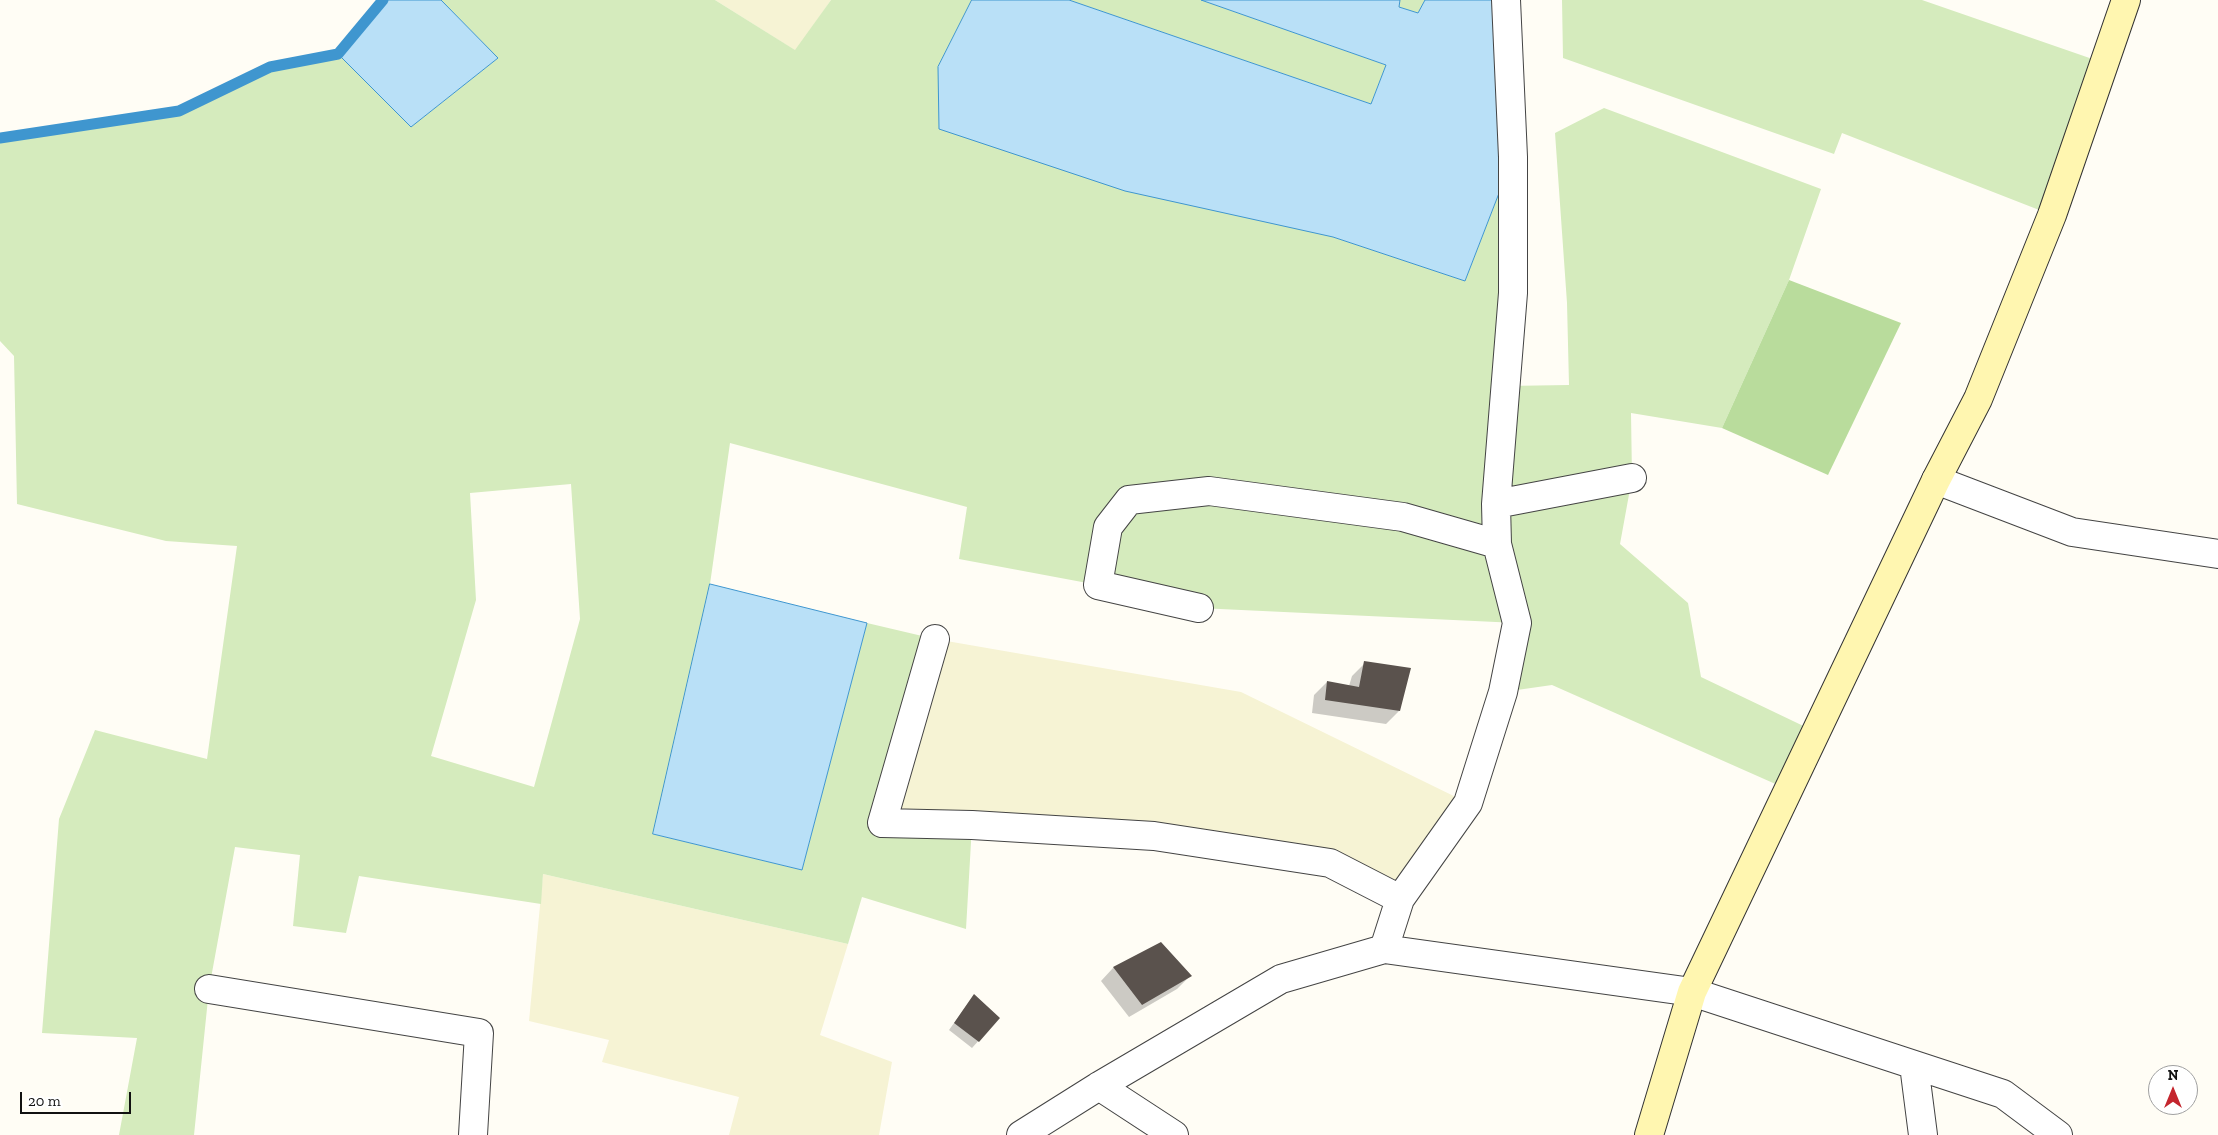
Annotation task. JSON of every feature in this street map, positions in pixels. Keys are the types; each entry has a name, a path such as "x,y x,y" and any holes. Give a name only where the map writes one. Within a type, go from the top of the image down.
{"main road":[{"path":"1649,1135 1692,992 1936,480 1978,400 2048,225 2126,0"}],"street":[{"path":"1384,948 1400,899 1468,803 1503,692 1517,623 1497,544 1496,504 1513,293 1513,157 1506,0"},
{"path":"1496,504 1632,478"},
{"path":"1936,480 2072,532 2218,554"},
{"path":"1199,608 1098,585 1108,527 1129,500 1210,491 1403,517 1497,544"},
{"path":"935,639 882,822 972,825 1174,839 1330,863 1400,899"},
{"path":"1021,1135 1099,1086 1281,979 1384,948 1692,992 2003,1094 2058,1135"},
{"path":"208,989 479,1032 473,1135"},
{"path":"1914,1065 1923,1135"},
{"path":"1099,1086 1174,1135"}],"shaded area":[{"path":"715,0 831,0 796,51"},
{"path":"935,639 1241,692 1468,803 1400,899 1330,863 882,823"},
{"path":"543,874 848,944 820,1035 892,1062 879,1135 729,1135 739,1097 602,1062 609,1040 529,1021"}],"green space":[{"path":"441,0 715,0 795,50 831,0 972,0 938,67 1333,237 1465,281 1513,157 1506,386 1569,385 1567,303 1555,133 1604,108 1821,189 1789,280 1722,428 1631,413 1632,478 1620,544 1688,603 1701,677 1816,732 1789,790 1552,685 1503,692 1517,623 1199,608 1098,585 959,559 967,507 730,443 710,584 653,834 802,870 867,623 935,639 882,822 972,825 966,929 862,897 848,944 543,874 541,904 359,876 346,933 293,926 300,855 235,847 209,989 194,1135 119,1135 137,1038 42,1033 59,819 95,730 207,759 237,546 166,541 17,504 14,356 0,341 0,137 178,111 270,67 338,54 411,127 498,58","holes":["571,484 580,619 534,787 431,756 476,600 470,493"]},
{"path":"1069,0 1201,0 1386,65 1371,104"},
{"path":"1400,0 1425,0 1418,13 1399,7"},
{"path":"1562,0 1922,0 2104,63 2052,215 1842,133 1834,154 1563,58"},
{"path":"1789,280 1901,323 1828,475 1722,428"}],"water":[{"path":"383,0 441,0 498,58 411,127 338,54"},
{"path":"972,0 1069,0 1371,104 1386,65 1201,0 1400,0 1399,7 1418,13 1425,0 1506,0 1513,157 1465,281 1333,237 1125,191 939,129 938,67"},
{"path":"710,584 867,623 802,870 653,834"}],"building":[{"path":"1364,661 1411,668 1400,711 1325,700 1327,681 1359,687"},
{"path":"1161,942 1192,976 1142,1005 1113,967"},
{"path":"974,994 1000,1018 979,1042 954,1023"}],"waterway":[{"path":"0,138 179,111 270,67 338,54 383,0"}]}
